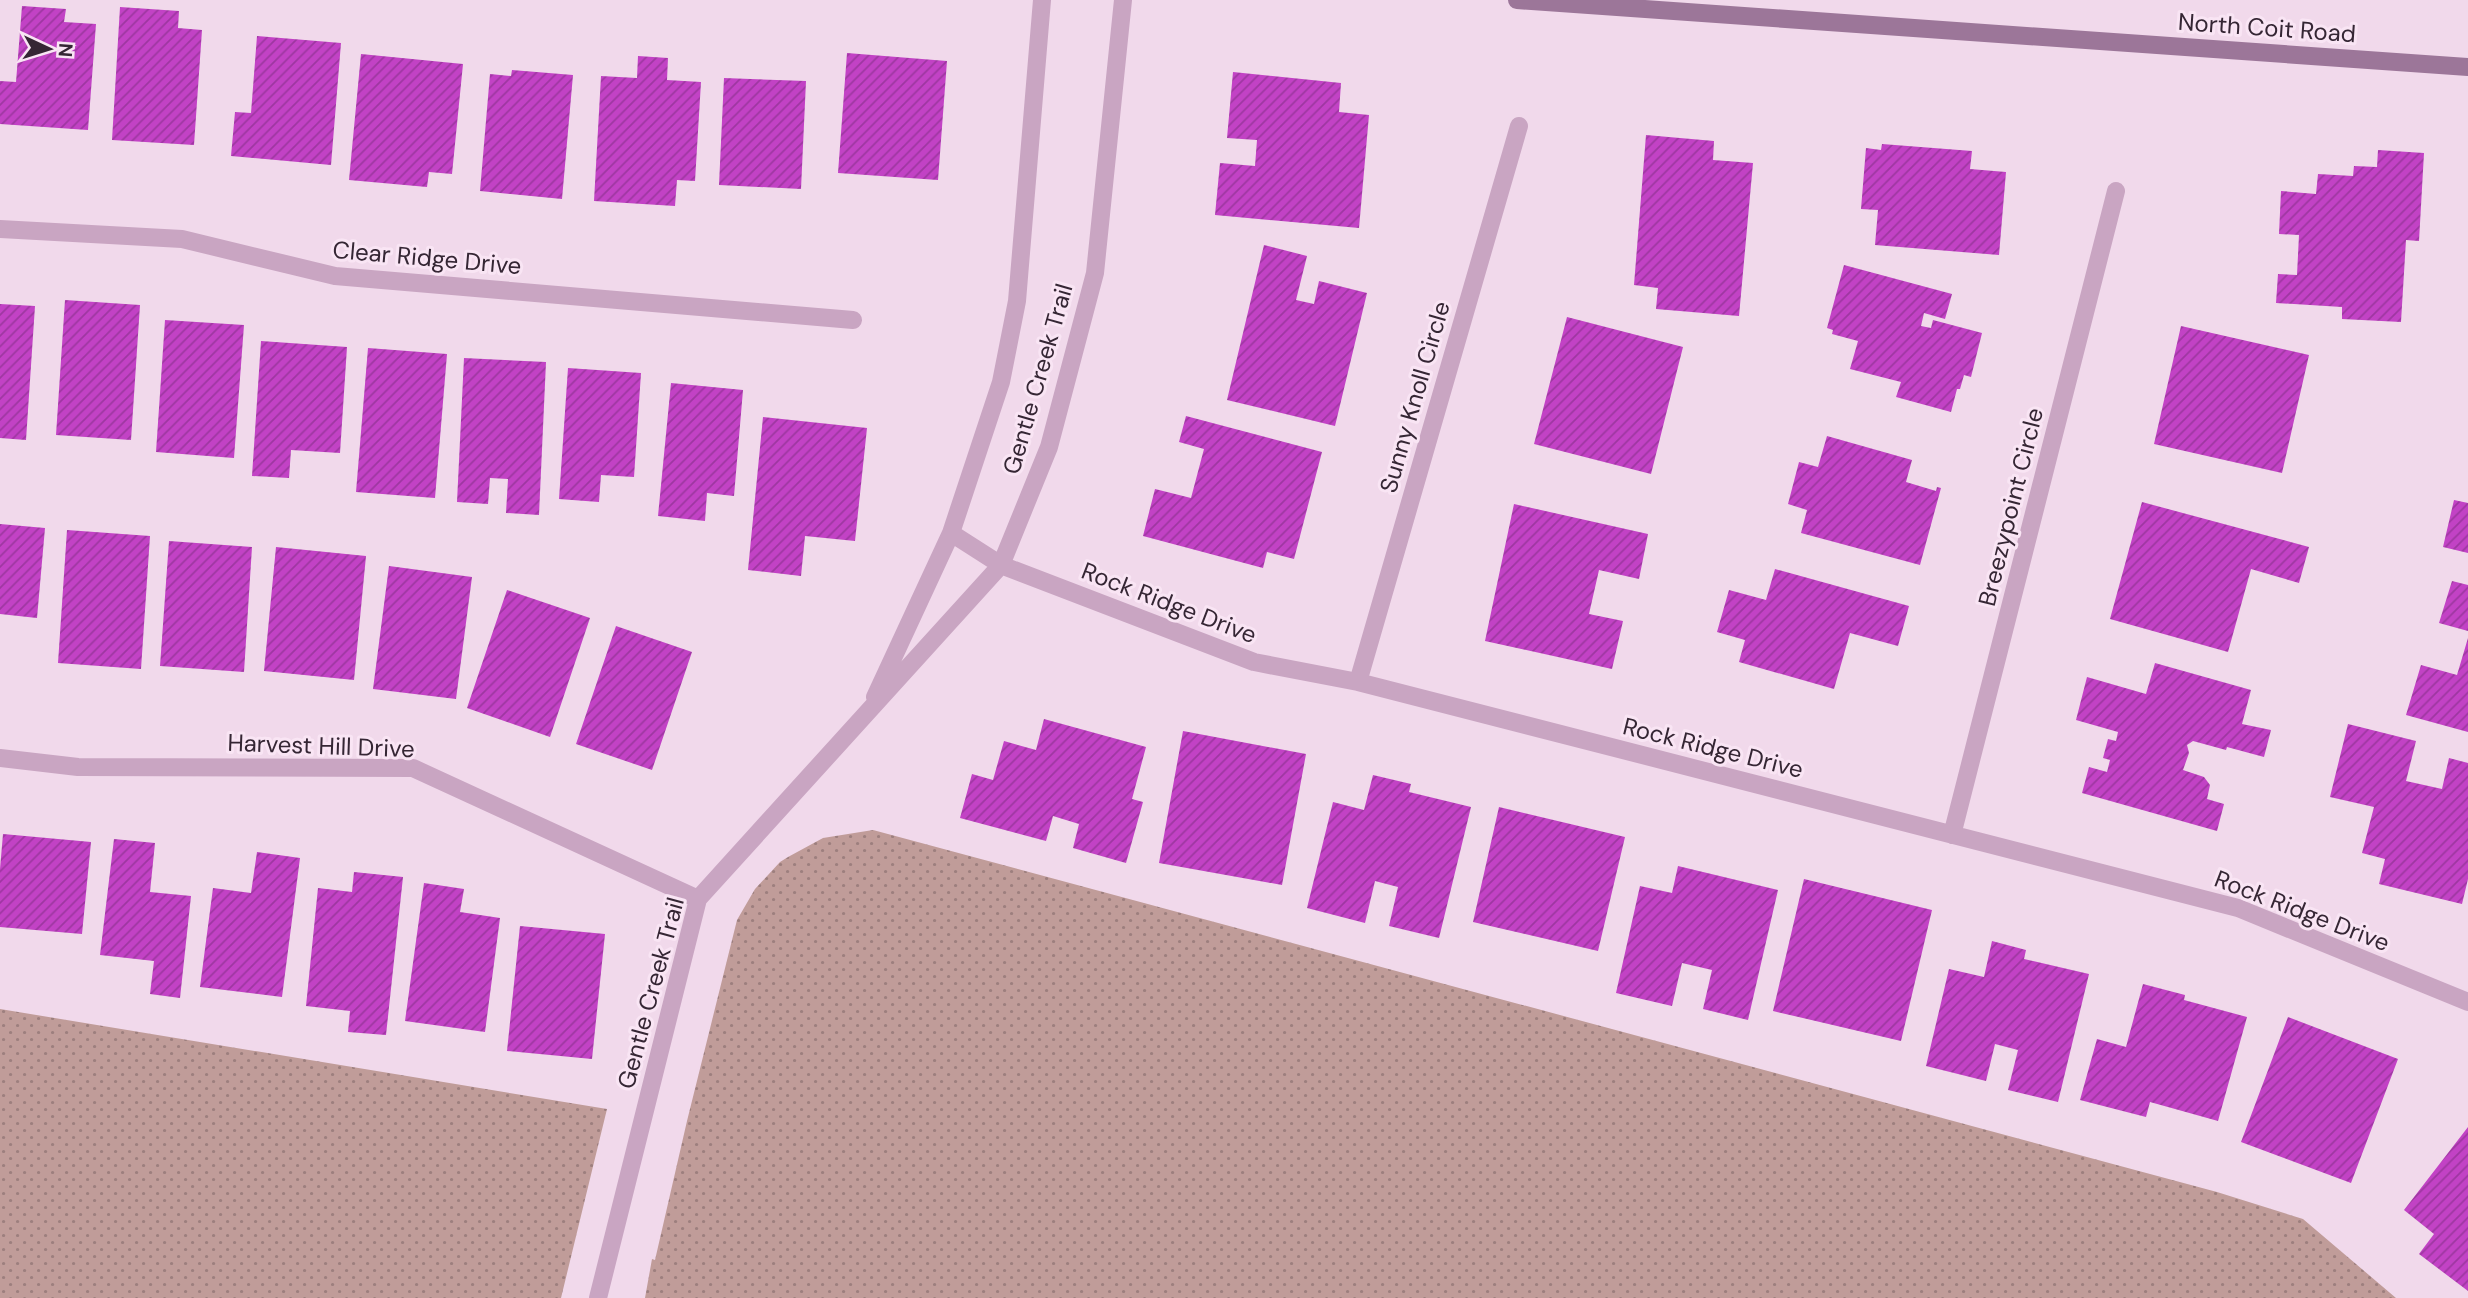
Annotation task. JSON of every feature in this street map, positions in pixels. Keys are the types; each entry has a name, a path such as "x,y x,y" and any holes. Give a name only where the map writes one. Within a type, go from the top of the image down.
{"street":[{"name":"Gentle Creek Trail","path":"866,716 951,533 1001,382 1017,301 1042,0"},
{"name":"Gentle Creek Trail","path":"598,1298 698,899 1001,565 1049,447 1095,273 1124,0"},
{"name":"North Coit Road","path":"1517,0 2468,67"},
{"name":"Sunny Knoll Circle","path":"1358,682 1519,126"},
{"name":"Breezypoint Circle","path":"1952,835 2116,191"},
{"name":"Clear Ridge Drive","path":"0,229 182,239 335,276 853,320"},
{"name":"Rock Ridge Drive","path":"951,533 1001,565 1254,662 1358,682 2238,908 2468,1002"},
{"name":"Harvest Hill Drive","path":"0,758 78,767 413,768 698,899"}],"shaded area":[{"path":"873,830 2217,1192 2303,1219 2396,1298 645,1298 652,1259 655,1260 737,920 755,889 780,862 823,838"},
{"path":"0,1009 607,1109 561,1298 0,1298"}],"building":[{"path":"22,6 66,9 64,22 96,24 88,130 0,124 0,81 16,82"},
{"path":"120,7 179,11 178,28 202,30 194,145 112,140"},
{"path":"257,36 341,43 331,165 231,156 235,112 251,113"},
{"path":"847,53 947,61 938,180 838,173"},
{"path":"361,54 463,64 452,174 429,172 427,187 349,180"},
{"path":"638,56 668,58 667,80 701,82 695,181 677,180 675,206 594,201 601,76 637,78"},
{"path":"512,70 573,75 562,199 480,191 490,74 511,76"},
{"path":"1233,72 1341,83 1339,112 1369,115 1359,228 1215,215 1220,163 1255,166 1257,140 1227,138"},
{"path":"724,78 806,81 801,189 719,185"},
{"path":"1646,135 1714,141 1713,160 1753,163 1739,316 1656,309 1658,288 1634,285"},
{"path":"1882,144 1972,151 1970,169 2006,172 1999,255 1875,245 1878,210 1861,209 1866,148 1881,150"},
{"path":"2378,150 2424,153 2419,241 2406,240 2401,322 2342,319 2342,307 2276,303 2278,274 2297,275 2299,235 2279,234 2281,191 2316,194 2318,174 2353,176 2354,166 2377,167"},
{"path":"1264,245 1307,256 1296,300 1314,304 1319,281 1367,293 1335,426 1227,400"},
{"path":"1844,265 1952,294 1945,319 1924,313 1921,326 1931,328 1933,320 1982,333 1971,377 1964,375 1951,412 1896,397 1901,382 1850,369 1858,341 1832,334 1833,330 1827,328"},
{"path":"65,300 140,305 131,440 56,435"},
{"path":"0,304 35,306 26,440 0,438"},
{"path":"1567,317 1683,347 1651,474 1534,444"},
{"path":"165,320 244,325 234,458 156,452"},
{"path":"2181,326 2309,355 2282,473 2154,444"},
{"path":"261,341 347,347 340,453 291,450 289,478 252,476"},
{"path":"368,348 447,354 435,498 356,492"},
{"path":"464,358 546,362 539,515 506,513 508,479 490,478 488,504 457,502"},
{"path":"568,368 641,373 634,477 601,475 599,502 559,499"},
{"path":"671,383 743,390 734,496 707,493 705,521 658,516"},
{"path":"1186,416 1322,452 1294,559 1267,552 1263,568 1143,536 1155,489 1191,498 1204,449 1179,442"},
{"path":"763,417 867,428 855,541 805,536 801,576 748,570"},
{"path":"1827,436 1912,460 1906,482 1936,491 1937,487 1941,488 1920,565 1801,533 1807,510 1788,504 1799,462 1818,467"},
{"path":"2454,500 2468,503 2468,553 2443,547"},
{"path":"2142,502 2309,547 2299,583 2251,569 2228,652 2110,619"},
{"path":"1514,504 1648,534 1639,579 1599,570 1589,614 1623,621 1612,669 1485,641"},
{"path":"0,524 45,528 37,618 0,614"},
{"path":"67,530 150,536 141,669 58,663"},
{"path":"169,541 252,547 244,672 160,666"},
{"path":"276,547 366,556 354,680 264,671"},
{"path":"389,566 472,577 456,699 373,689"},
{"path":"1775,569 1909,606 1898,646 1850,633 1834,689 1739,662 1745,640 1717,632 1729,590 1766,600"},
{"path":"2452,581 2468,585 2468,631 2439,623"},
{"path":"507,590 590,618 550,737 467,708"},
{"path":"616,626 692,652 652,770 576,744"},
{"path":"2468,638 2468,732 2406,715 2421,665 2457,675"},
{"path":"2155,663 2251,690 2242,724 2271,730 2264,757 2193,741 2187,745 2189,753 2183,770 2204,777 2210,785 2207,799 2224,804 2217,831 2082,793 2089,767 2107,772 2110,760 2103,758 2108,739 2116,741 2118,732 2076,720 2087,677 2146,694"},
{"path":"1044,719 1146,747 1132,799 1143,802 1126,863 1073,848 1079,824 1053,816 1046,841 960,818 972,774 993,780 1004,741 1036,750"},
{"path":"2348,724 2416,741 2406,781 2442,789 2449,758 2468,763 2468,879 2462,904 2379,884 2385,859 2362,853 2374,807 2330,797"},
{"path":"1183,731 1306,754 1282,885 1159,863"},
{"path":"1373,775 1411,784 1409,792 1471,807 1439,938 1389,926 1398,887 1375,881 1365,923 1307,908 1333,802 1364,810"},
{"path":"1499,807 1625,837 1598,951 1473,922"},
{"path":"3,834 91,842 82,934 0,927"},
{"path":"114,839 155,843 150,892 191,896 180,998 150,994 154,961 100,955"},
{"path":"257,852 300,858 282,997 200,987 213,888 251,893"},
{"path":"1678,866 1778,890 1748,1020 1703,1009 1712,970 1682,963 1672,1006 1616,993 1640,886 1672,893"},
{"path":"354,872 403,877 386,1035 348,1032 350,1011 306,1006 318,888 352,892"},
{"path":"1804,879 1932,910 1901,1041 1773,1011"},
{"path":"424,883 464,889 460,912 500,918 485,1032 405,1021"},
{"path":"520,926 605,934 592,1059 507,1051"},
{"path":"1992,941 2026,950 2024,959 2089,974 2058,1102 2008,1090 2018,1050 1995,1044 1986,1081 1926,1066 1949,969 1984,977"},
{"path":"2143,984 2185,995 2184,1000 2247,1017 2218,1121 2150,1102 2146,1117 2080,1100 2097,1039 2126,1047"},
{"path":"2288,1017 2398,1059 2351,1183 2241,1142"},
{"path":"2468,1127 2468,1291 2419,1254 2434,1234 2404,1210"}]}
